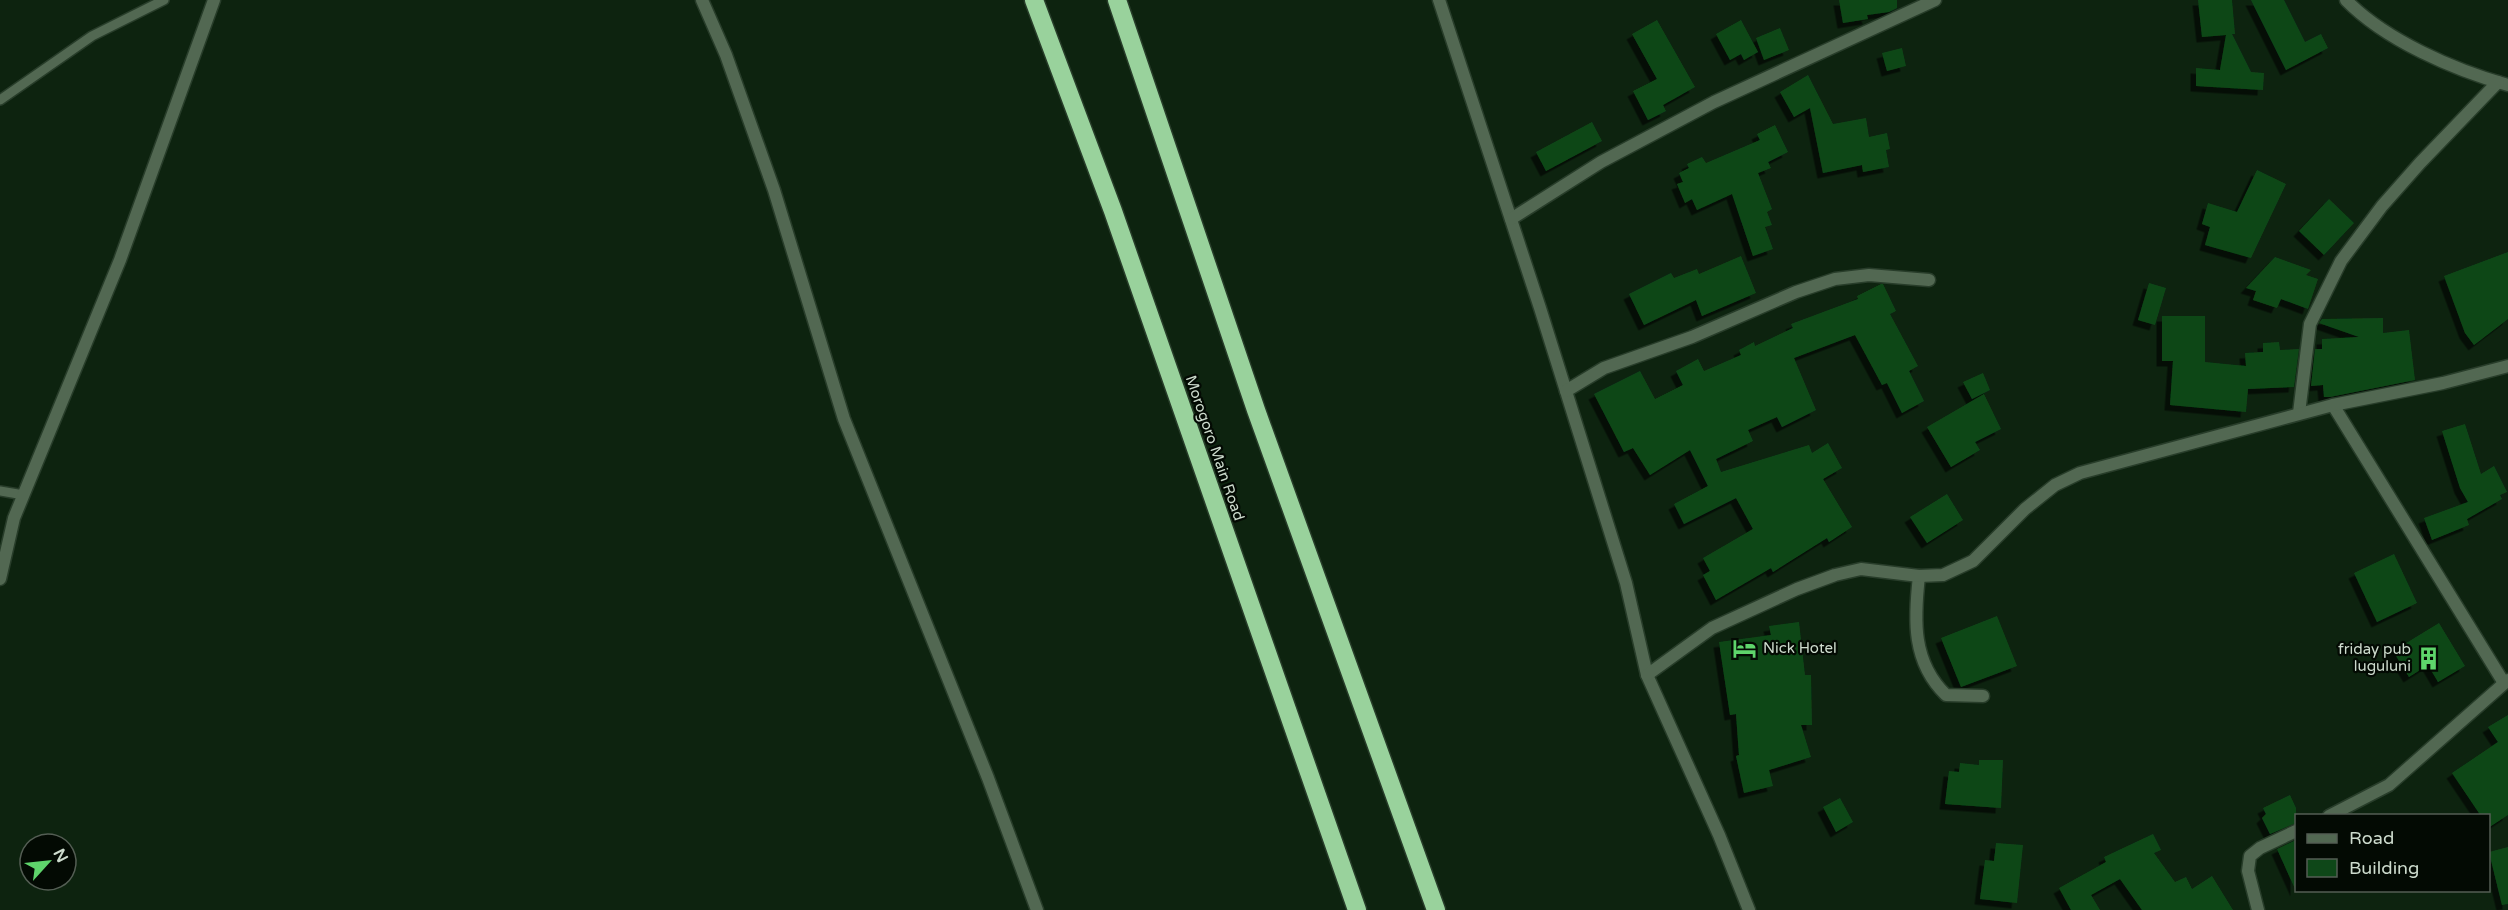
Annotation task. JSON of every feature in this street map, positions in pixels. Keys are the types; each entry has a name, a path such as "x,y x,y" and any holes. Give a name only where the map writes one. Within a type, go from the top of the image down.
{"highway":[{"name":"Morogoro Main Road","path":"1034,0 1117,223 1357,910"},
{"path":"1117,0 1256,410 1436,910"}],"street":[{"path":"0,579 14,518 120,260 214,0"},
{"path":"702,0 726,55 774,190 844,419 992,788 1037,910"},
{"path":"1442,0 1626,584 1647,675 1719,835 1749,910"},
{"path":"1511,219 1601,162 1714,102 1935,0"},
{"path":"2299,413 2310,324 2341,261 2382,206 2420,163 2503,83 2411,48 2363,17 2346,0"},
{"path":"1566,391 1604,368 1692,337 1796,292 1835,279 1869,274 1929,280"},
{"path":"1647,675 1712,628 1797,589 1835,575 1861,569 1919,576 1943,575 1973,561 2040,497 2055,485 2080,473 2299,413 2444,383 2508,366"},
{"path":"2333,405 2506,681 2390,785 2333,814"},
{"path":"1919,576 1915,631 1921,659 1935,684 1946,695 1983,696"},
{"path":"2258,910 2248,872 2250,856 2260,848 2295,831"}],"lane":[{"path":"0,100 92,36 164,0"},
{"path":"0,491 24,495"}],"building":[{"path":"1839,0 1897,0 1897,8 1889,12 1867,15 1868,19 1843,23"},
{"path":"2198,0 2232,0 2235,34 2232,34 2251,72 2264,73 2263,90 2196,86 2196,68 2220,70 2226,35 2202,37"},
{"path":"2251,0 2284,0 2305,42 2321,34 2328,48 2286,70"},
{"path":"1657,20 1695,87 1663,105 1666,111 1648,120 1633,91 1657,79 1632,34"},
{"path":"1741,20 1758,52 1744,60 1741,54 1730,60 1716,34"},
{"path":"1780,28 1789,50 1764,60 1756,38"},
{"path":"1902,48 1906,66 1887,71 1882,53"},
{"path":"1808,75 1833,124 1866,118 1869,137 1887,133 1890,149 1886,150 1889,167 1863,172 1862,165 1823,173 1810,108 1794,117 1780,92"},
{"path":"1592,122 1602,141 1546,171 1536,152"},
{"path":"1775,125 1788,152 1768,162 1771,168 1758,173 1772,209 1767,212 1772,225 1765,227 1773,249 1753,256 1732,194 1697,210 1692,199 1685,203 1677,184 1683,182 1679,173 1689,168 1687,164 1702,157 1706,163 1760,140 1757,134"},
{"path":"2257,170 2286,184 2251,258 2205,245 2210,227 2202,224 2208,203 2237,212"},
{"path":"2329,199 2354,223 2324,255 2299,231"},
{"path":"2508,252 2508,319 2474,345 2465,333 2444,276"},
{"path":"1741,256 1756,293 1702,316 1696,300 1644,325 1629,294 1671,273 1674,278 1697,269 1699,274"},
{"path":"2275,257 2311,270 2306,275 2318,279 2308,309 2281,299 2277,308 2253,300 2256,291 2246,288"},
{"path":"2149,283 2166,288 2155,325 2138,320"},
{"path":"1881,284 1896,311 1890,314 1918,366 1909,371 1924,401 1902,413 1887,383 1882,385 1855,335 1794,358 1816,410 1782,427 1777,417 1748,430 1753,441 1716,459 1721,472 1809,445 1812,453 1828,443 1842,468 1823,479 1852,527 1829,542 1827,538 1773,572 1771,568 1716,600 1703,575 1710,571 1703,558 1753,529 1736,498 1684,524 1674,504 1708,486 1690,450 1650,475 1633,448 1624,452 1594,394 1640,371 1655,399 1683,385 1676,371 1698,359 1704,371 1741,355 1739,350 1754,342 1755,346 1793,328 1791,324 1858,299 1857,296"},
{"path":"2162,316 2205,316 2205,362 2246,366 2245,353 2263,352 2263,343 2279,342 2280,350 2299,349 2294,387 2248,389 2246,412 2170,405 2173,361 2162,361"},
{"path":"2383,318 2383,333 2409,330 2415,380 2330,397 2324,397 2323,385 2311,386 2315,349 2322,349 2322,339 2359,337 2319,323 2322,319"},
{"path":"1983,373 1990,390 1972,399 1963,382"},
{"path":"1984,394 2001,429 1975,442 1980,450 1951,467 1927,427"},
{"path":"2465,424 2481,474 2494,466 2507,492 2500,495 2502,499 2467,519 2469,525 2432,540 2424,518 2468,502 2460,488 2442,431"},
{"path":"1947,494 1963,520 1927,543 1910,517"},
{"path":"2394,554 2417,603 2377,622 2354,573"},
{"path":"1997,616 2017,666 1961,687 1941,638"},
{"path":"1799,622 1805,675 1811,675 1812,725 1801,725 1811,757 1769,770 1773,786 1744,793 1736,756 1739,755 1736,714 1730,715 1719,642 1771,635 1769,626"},
{"name":"friday pub luguluni","path":"2439,623 2465,666 2438,682 2428,665 2409,677 2393,651"},
{"path":"2508,715 2508,815 2490,827 2490,814 2480,814 2452,773 2498,742 2488,727"},
{"path":"1979,760 2003,760 2001,808 1945,804 1949,771 1959,772 1960,763 1979,765"},
{"path":"2290,795 2296,808 2295,823 2270,834 2262,818 2266,814 2263,808"},
{"path":"1840,798 1853,822 1836,832 1823,807"},
{"path":"2153,834 2161,850 2154,853 2175,882 2186,877 2192,889 2212,876 2233,910 2142,910 2120,879 2091,895 2100,910 2071,910 2059,888 2106,862 2104,857"},
{"path":"2295,840 2295,889 2277,849"},
{"path":"1996,843 2023,845 2017,903 1980,899 1985,860 1994,861"},
{"path":"2508,847 2508,904 2502,905 2490,852"}],"place":[{"name":"Nick Hotel","path":"1745,648"},
{"name":"friday pub luguluni","path":"2429,658"}]}
